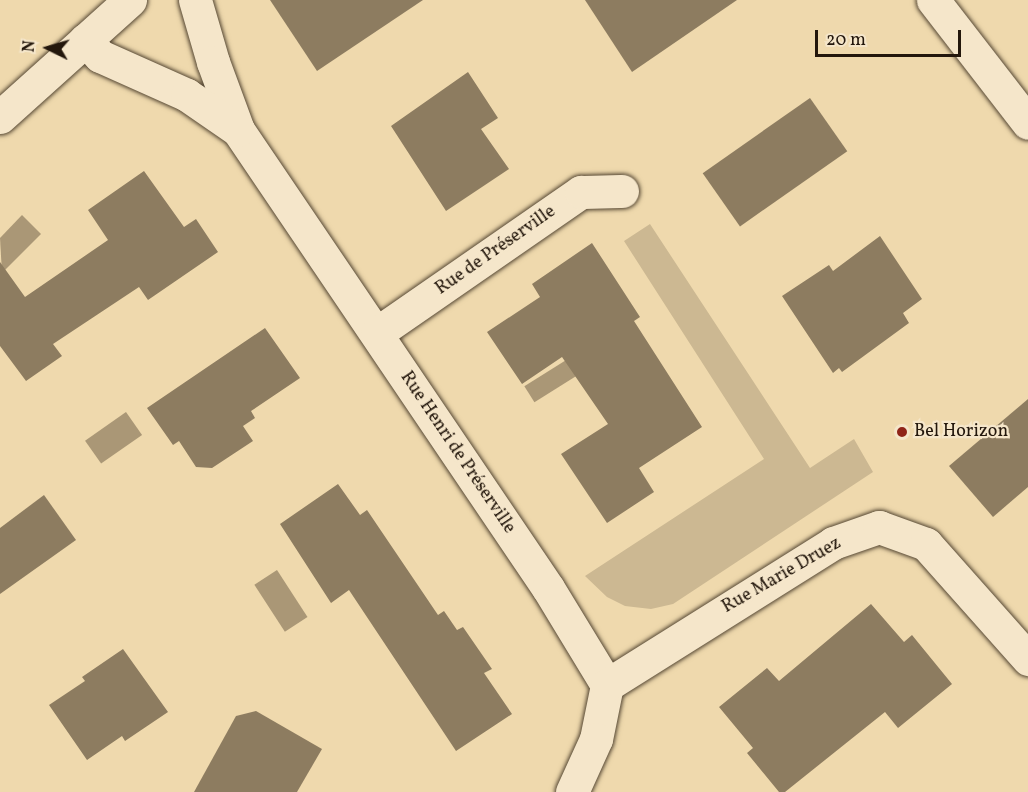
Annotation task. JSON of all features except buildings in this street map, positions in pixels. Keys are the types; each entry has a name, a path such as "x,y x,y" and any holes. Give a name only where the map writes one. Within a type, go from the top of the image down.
{"street":[{"path":"0,117 130,0"},
{"name":"Rue Henri de Préserville","path":"195,0 213,62 238,130 548,588 607,685"},
{"path":"933,0 1028,123"},
{"name":"Rue Henri de Préserville","path":"85,40 100,56 187,95 238,130"},
{"name":"Rue de Préserville","path":"377,333 581,192 622,191"},
{"name":"Rue Marie Druez","path":"607,685 833,543 879,527 926,544 1028,659"},
{"path":"572,792 596,739 607,685"}],"shaded area":[{"path":"22,215 41,234 2,273 0,238"},
{"path":"650,224 810,468 854,439 873,472 673,604 651,609 625,606 607,597 585,576 764,459 624,241"},
{"path":"571,357 581,373 534,402 524,386"},
{"path":"126,412 142,435 101,464 85,441"},
{"path":"277,570 307,617 285,632 254,585"}],"place":[{"name":"Bel Horizon","path":"902,432"}]}
